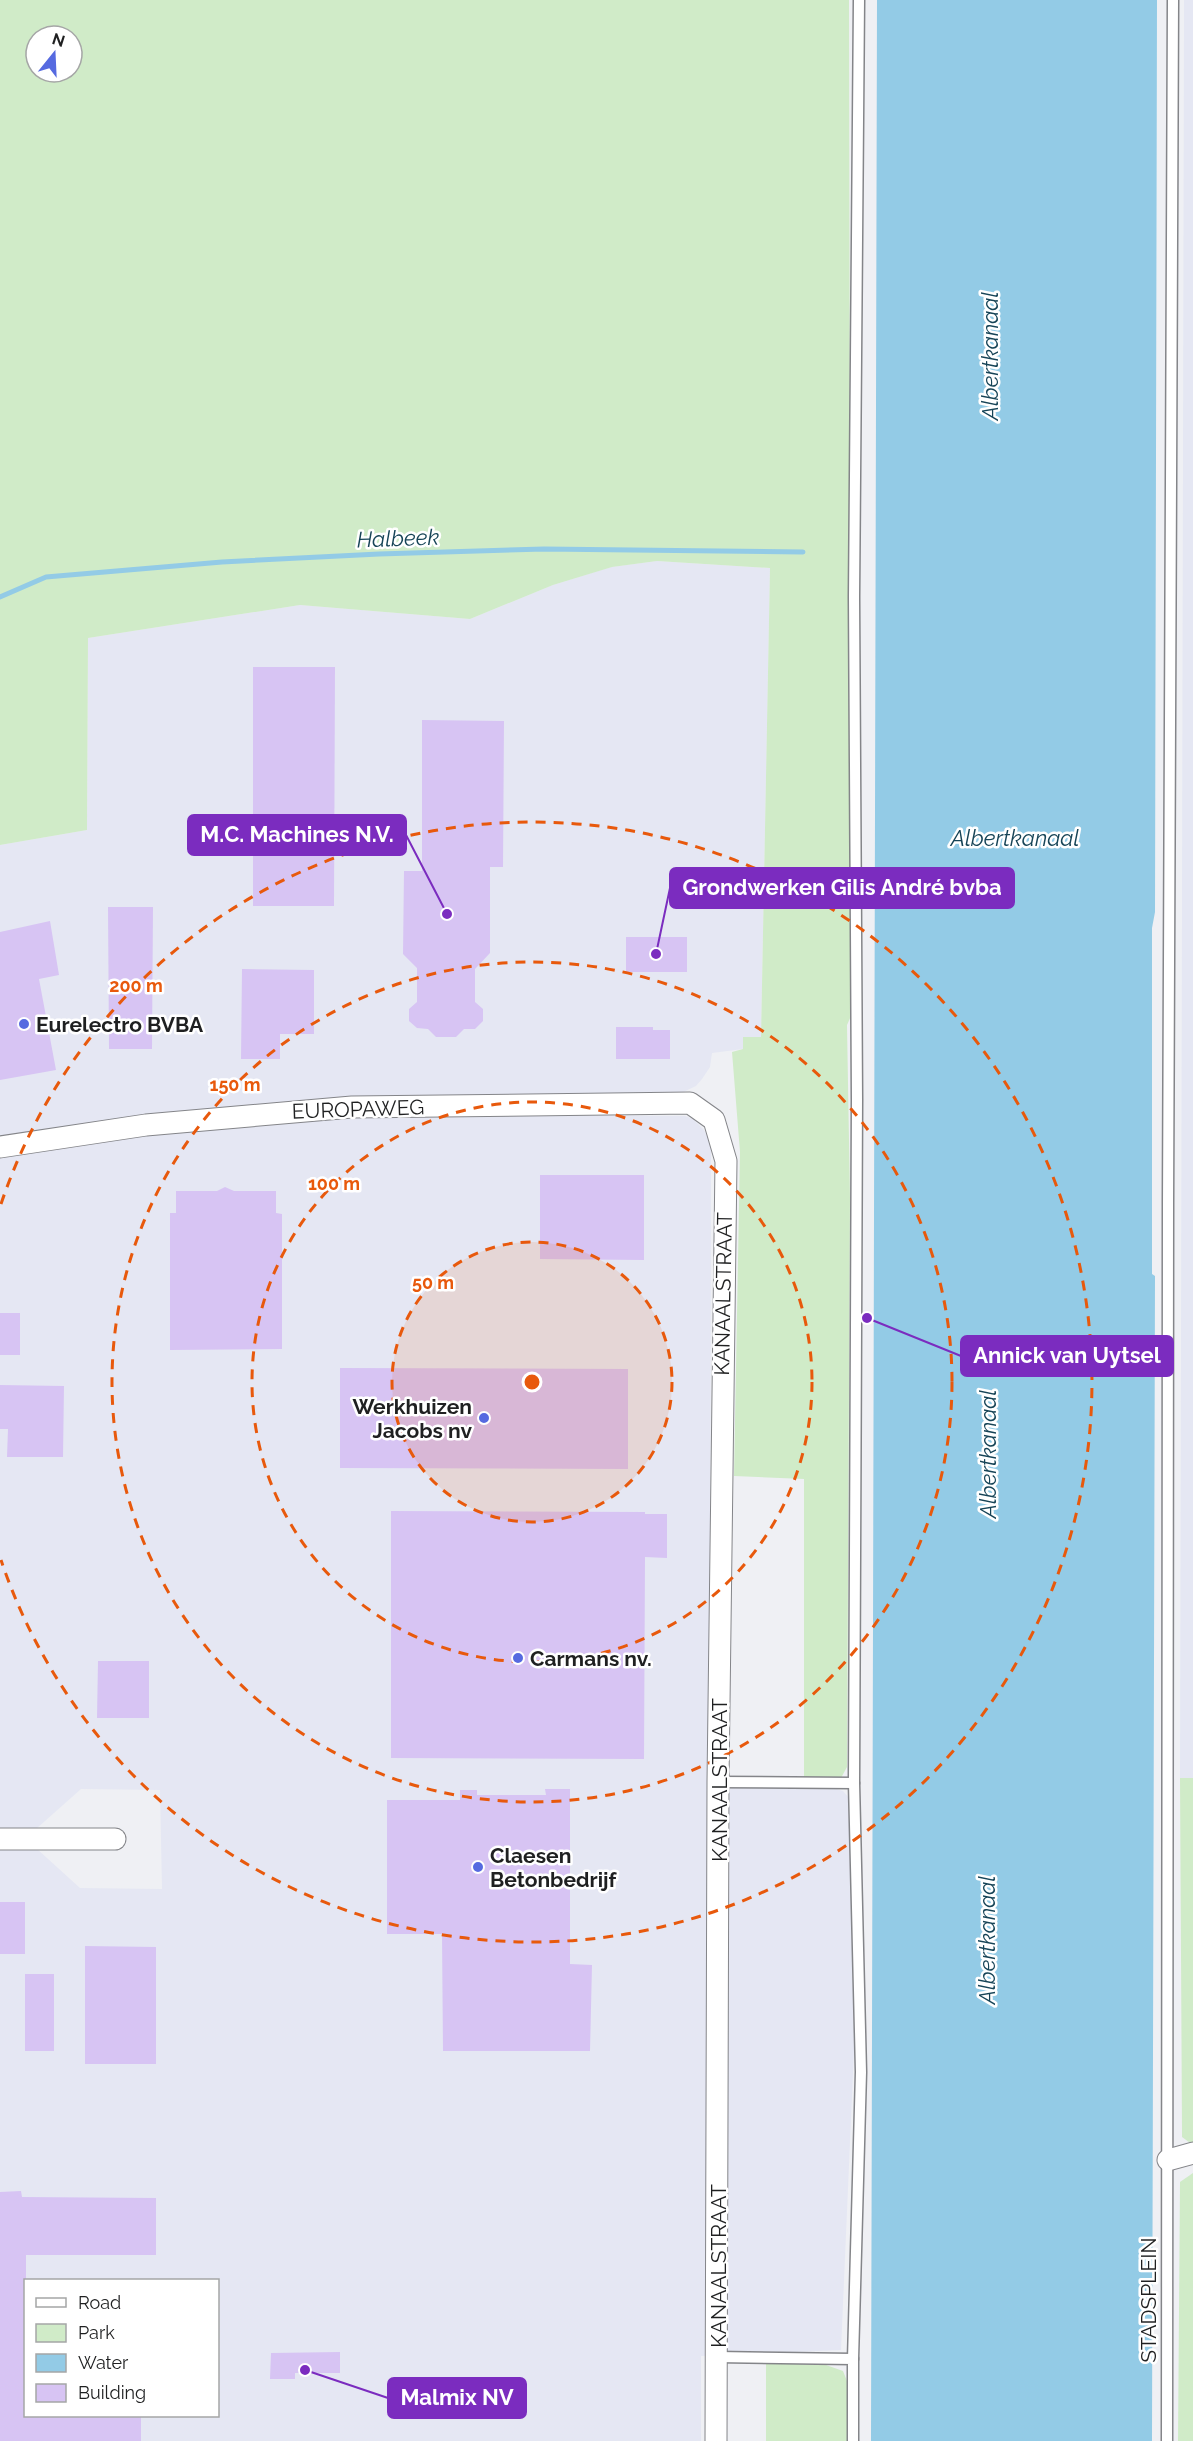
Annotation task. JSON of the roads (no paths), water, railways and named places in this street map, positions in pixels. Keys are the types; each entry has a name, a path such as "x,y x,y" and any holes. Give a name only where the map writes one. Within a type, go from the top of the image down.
{"street":[{"name":"EUROPAWEG","path":"0,1147 146,1125 352,1107 690,1103 714,1120"},
{"name":"KANAALSTRAAT","path":"714,1120 726,1161 718,1782 716,2441"},
{"path":"0,1839 115,1839"},
{"path":"1168,2160 1193,2153"}],"lane":[{"path":"853,2441 861,2072 854,1783 857,1111 854,597 859,0"},
{"name":"STADSPLEIN","path":"1167,2441 1168,1192 1173,0"},
{"path":"718,1782 854,1783"},
{"path":"717,2357 853,2359"}],"water":[{"name":"Albertkanaal","path":"877,0 1157,0 1155,912 1152,928 1152,1274 1155,1276 1152,2441 871,2441"}],"waterway":[{"name":"Halbeek","path":"0,597 46,577 222,562 544,549 803,552"}],"place":[{"name":"M.C. Machines N.V.","path":"447,914"},
{"name":"Grondwerken Gilis André bvba","path":"656,954"},
{"name":"Eurelectro BVBA","path":"24,1024"},
{"name":"Annick van Uytsel","path":"867,1318"},
{"name":"Werkhuizen Jacobs nv","path":"484,1418"},
{"name":"Carmans nv.","path":"518,1658"},
{"name":"Claesen Betonbedrijf","path":"478,1867"},
{"name":"Malmix NV","path":"305,2370"}]}
